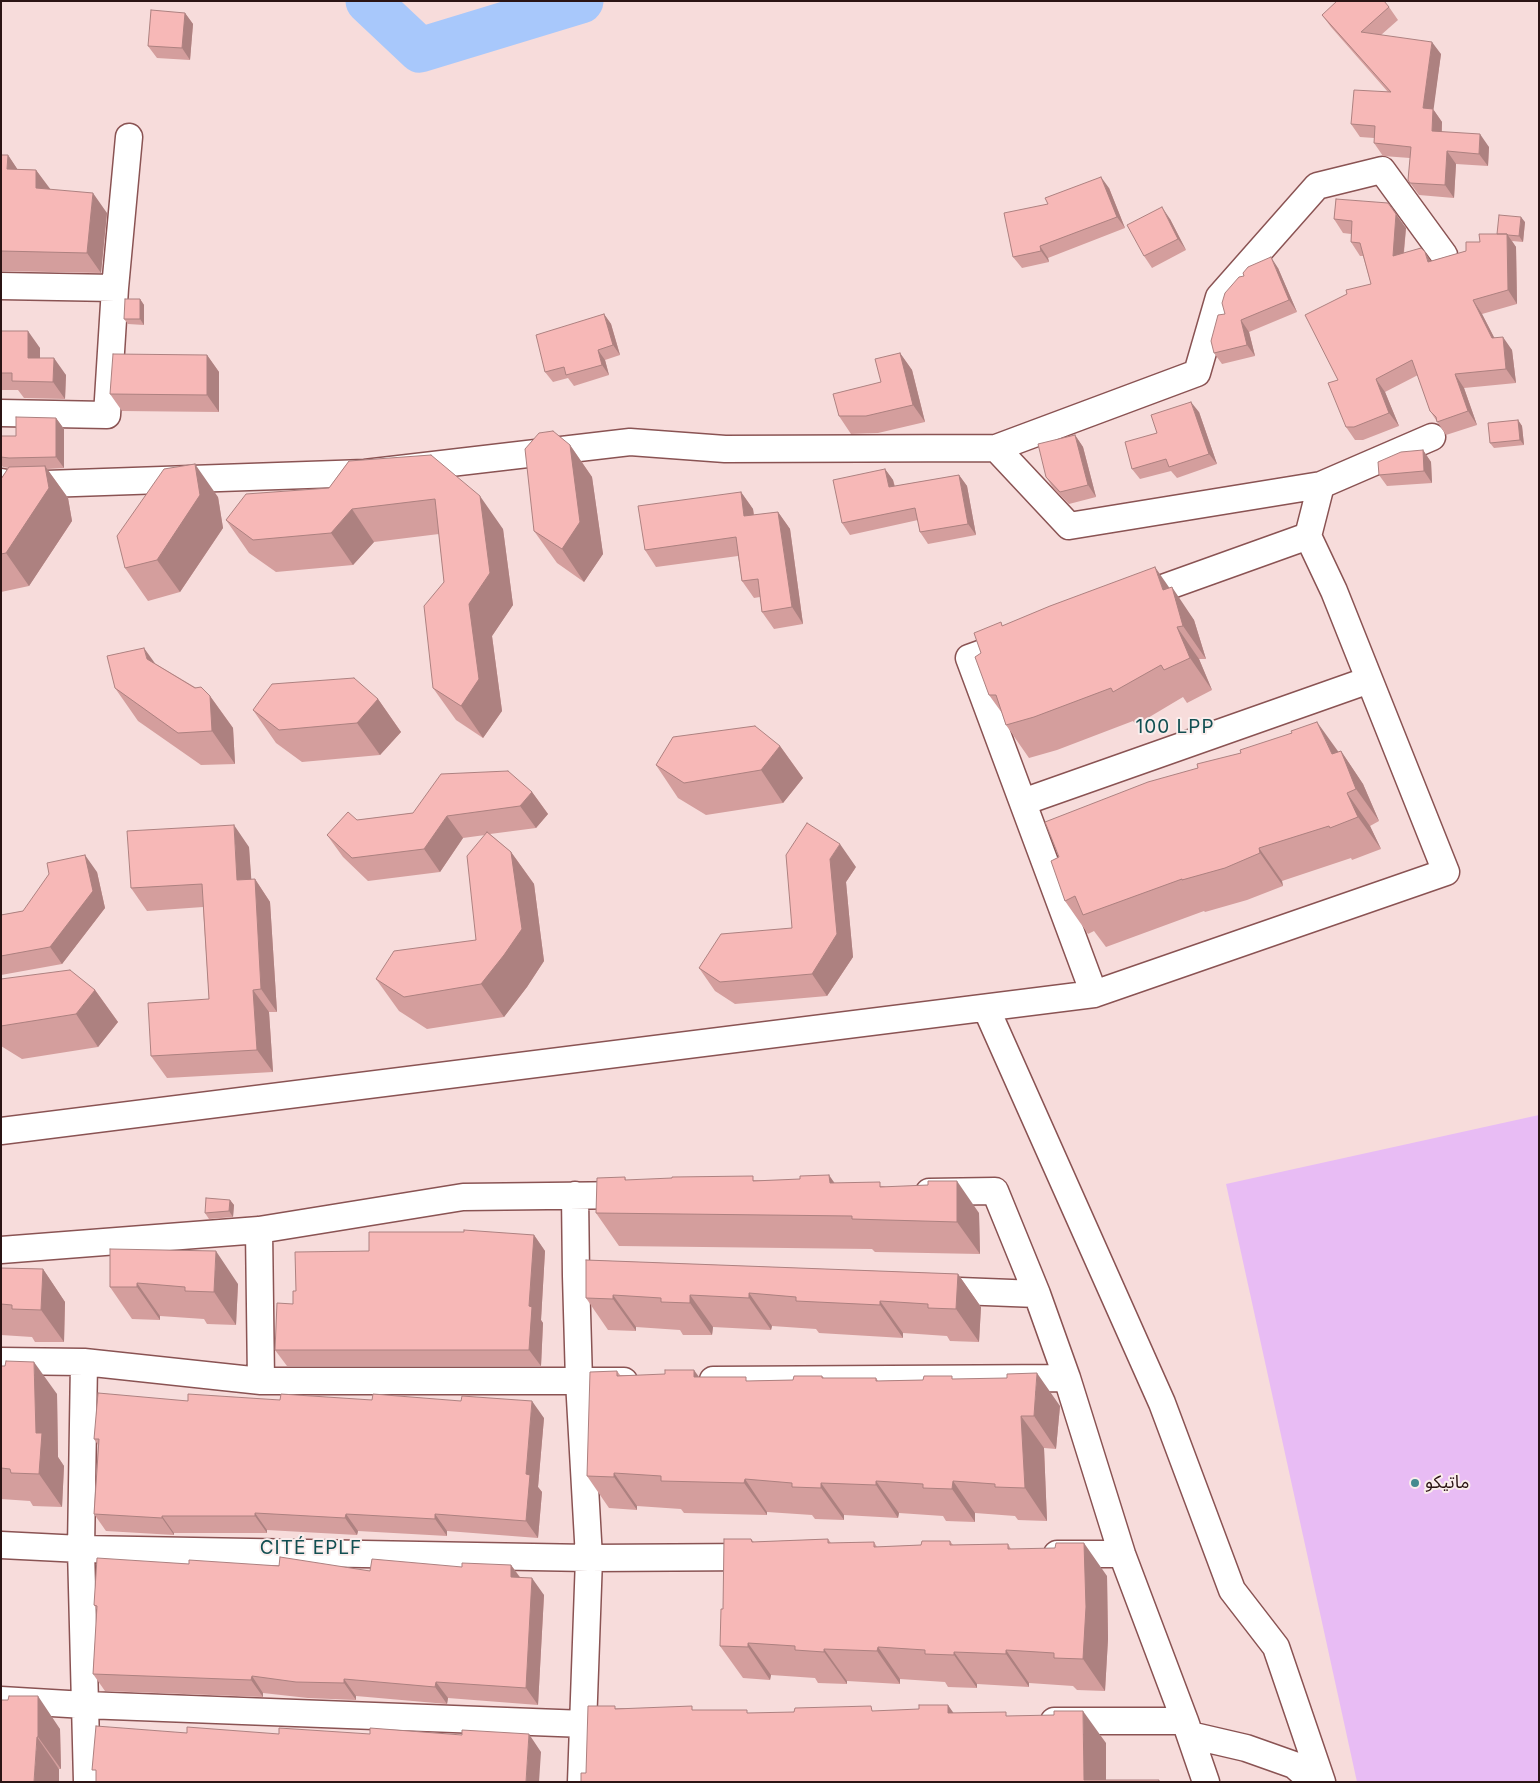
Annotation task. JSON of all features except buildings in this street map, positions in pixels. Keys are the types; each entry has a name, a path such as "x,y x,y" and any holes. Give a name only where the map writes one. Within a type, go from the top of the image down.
{"street":[{"path":"1,413 107,415 115,288 129,138"},
{"path":"1,482 17,485 365,473 630,442 725,449 996,448 1197,373 1219,297 1317,186 1382,170 1444,255"},
{"path":"1,286 115,288"},
{"path":"996,448 1069,526 1321,485 1432,437"},
{"path":"1,1130 1094,994 1446,872 1334,591 1308,536 1321,485"},
{"path":"1116,605 1308,536"},
{"path":"1033,635 969,658 1094,994"},
{"path":"1023,802 1369,680"},
{"path":"986,1008 1162,1403 1232,1590 1276,1647 1322,1782"},
{"path":"905,1192 995,1191 1037,1294 1067,1378 1122,1554 1188,1728 1206,1782"},
{"path":"1,1250 259,1230 463,1197 655,1194"},
{"path":"575,1195 579,1381 589,1558 582,1782"},
{"path":"259,1230 261,1381"},
{"path":"576,1276 644,1279"},
{"path":"910,1289 1037,1294"},
{"path":"1,1361 84,1362 261,1381 649,1380"},
{"path":"84,1362 81,1549 87,1782"},
{"path":"689,1380 1067,1378"},
{"path":"1,1545 81,1549 589,1558 777,1556"},
{"path":"1033,1555 1122,1554"},
{"path":"1,1700 85,1705 585,1724 644,1723"},
{"path":"1028,1721 1188,1728 1294,1765 1313,1782"}],"shaded area":[{"name":"ماتيكو","path":"1539,1115 1539,1782 1357,1782 1226,1184"}],"waterway":[{"path":"368,1 420,50 581,1"}],"place":[{"name":"ماتيكو","path":"1415,1483"}],"district":[{"name":"100 LPP","path":"1175,727"},
{"name":"CITÉ EPLF","path":"311,1548"}]}
